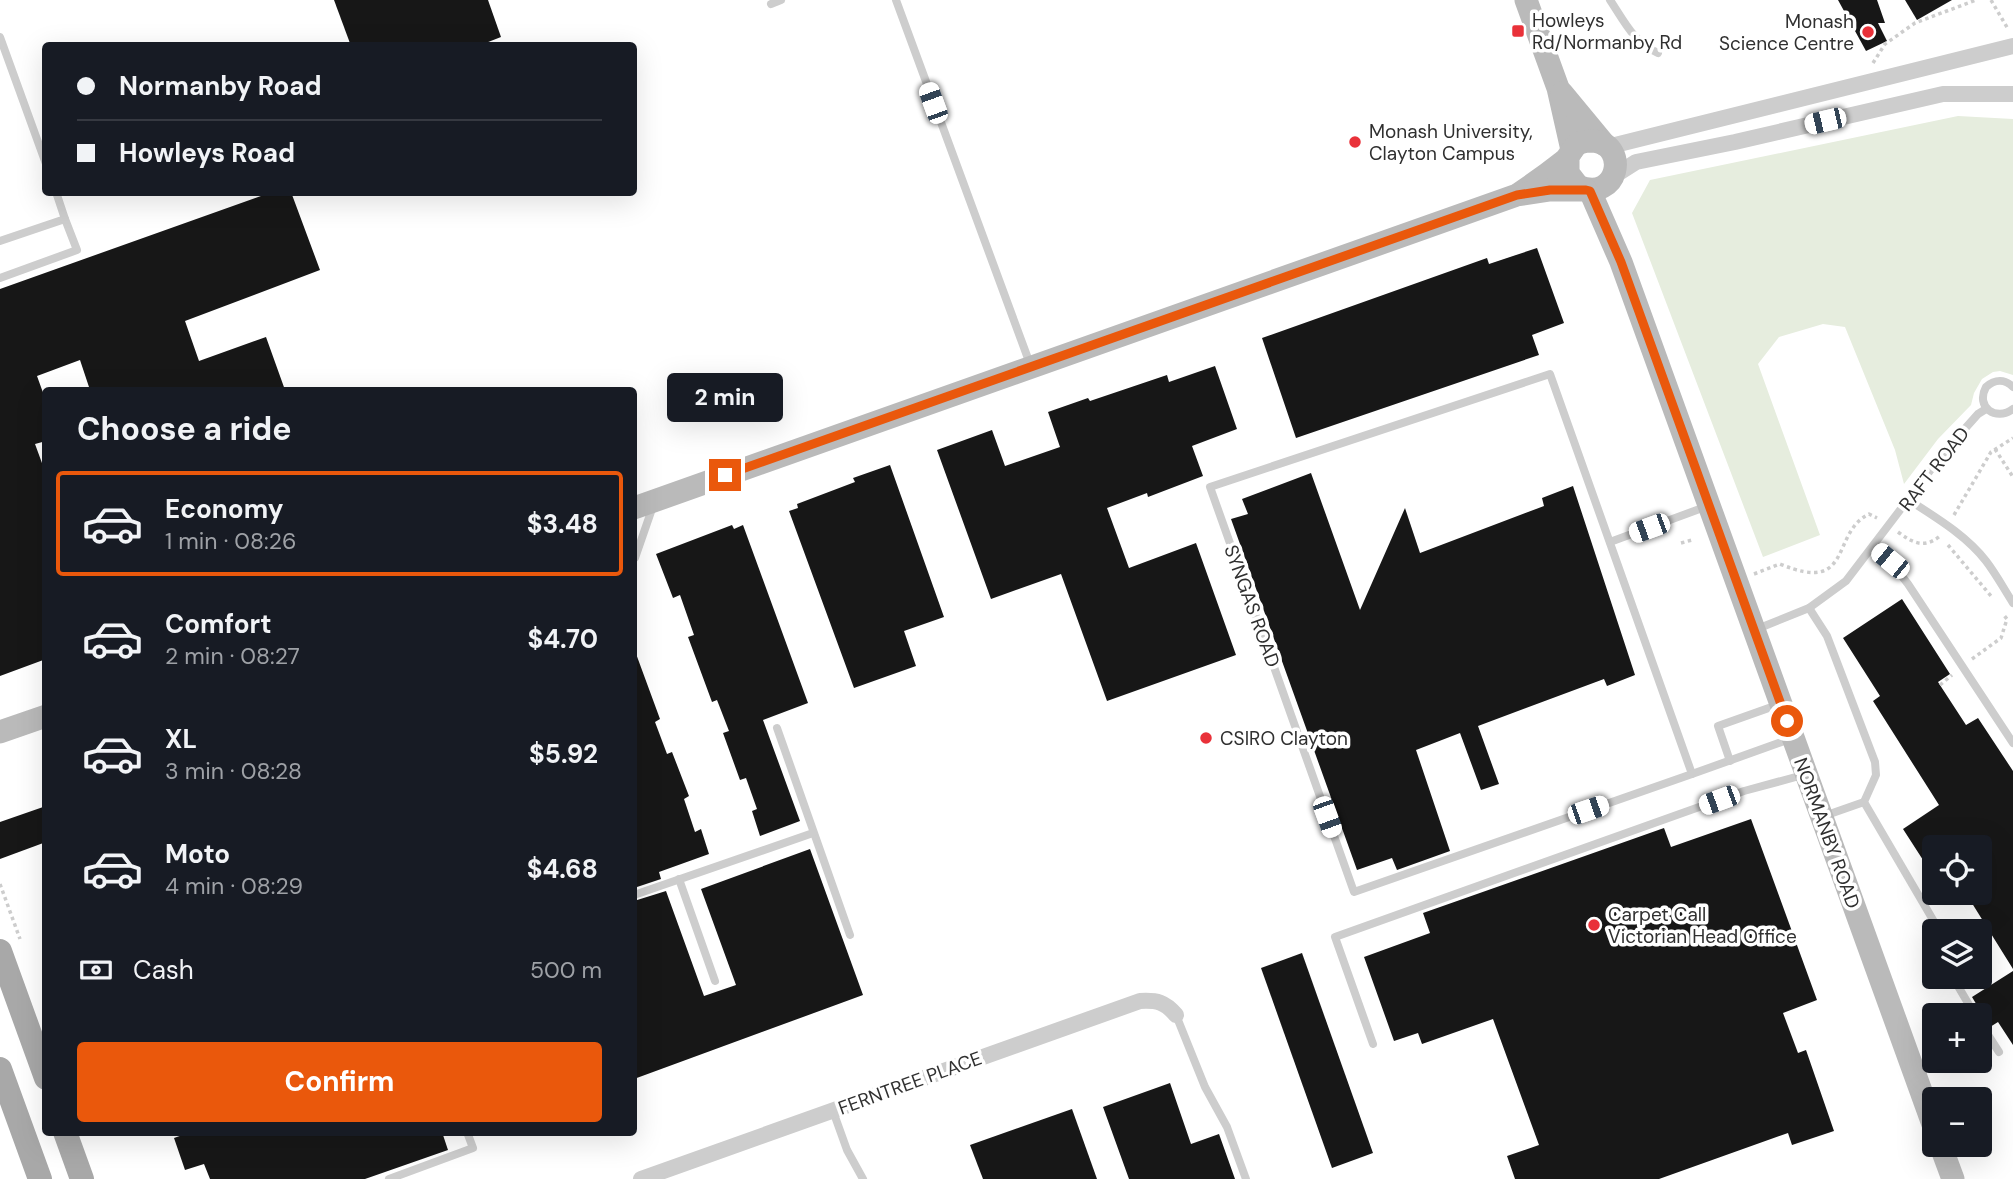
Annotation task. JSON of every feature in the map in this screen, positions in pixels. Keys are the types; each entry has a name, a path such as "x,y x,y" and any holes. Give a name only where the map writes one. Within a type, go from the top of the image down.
{"main road":[{"path":"0,951 42,1067"},
{"path":"0,1069 40,1179"},
{"path":"66,1136 82,1179"}],"street":[{"path":"1526,0 1558,88 1570,154 1566,165 1572,181 1600,185"},
{"path":"1517,195 1579,144 1591,141 1606,146 1795,102 2012,40"},
{"path":"1558,88 1615,159 1600,185"},
{"path":"644,504 1517,195 1600,185 1636,162 1943,94 2013,94"},
{"path":"1795,102 1801,127"},
{"name":"NORMANBY ROAD","path":"1600,185 1621,262 1922,1094"},
{"path":"0,732 42,717"},
{"name":"FERNTREE PLACE","path":"641,1179 1140,1001 1156,1000 1168,1006 1176,1015"},
{"path":"1945,1157 1953,1179"}],"lane":[{"path":"771,4 782,0"},
{"path":"896,0 1031,367"},
{"path":"1610,0 1634,37 1644,47 1658,53"},
{"path":"0,37 42,153"},
{"path":"0,278 77,250 57,196"},
{"path":"0,241 65,219"},
{"name":"SYNGAS ROAD","path":"1692,774 1550,374 1210,487 1354,892 1730,761 1793,738"},
{"name":"RAFT ROAD","path":"1754,630 1809,608 1846,582 1963,429 1986,408 1983,392 1990,383 2001,380 2013,387"},
{"path":"1986,408 2000,415 2012,413"},
{"path":"1909,500 1947,525 1977,552 2013,603"},
{"path":"637,546 644,504"},
{"path":"1610,542 1709,506"},
{"path":"1873,548 1890,561 1908,584 2013,743"},
{"path":"1809,608 1827,636 1875,762 1876,775 1864,802 1821,817"},
{"path":"1730,761 1718,726 1780,704"},
{"path":"777,728 850,935"},
{"path":"1373,1044 1335,937 1744,791 1806,774"},
{"path":"1864,802 1932,919"},
{"path":"637,894 813,833"},
{"path":"679,879 715,981"},
{"path":"1176,1015 1205,1087 1227,1127 1246,1179"},
{"path":"1992,1041 1999,1052"},
{"path":"833,1111 847,1150 863,1179"},
{"path":"388,1179 473,1148 468,1136"}],"path":[{"path":"1868,70 1885,44 1915,23 1946,9 1976,0"},
{"path":"1991,0 2012,40"},
{"path":"1995,449 2013,477"},
{"path":"1940,536 1992,597"},
{"path":"1681,543 1692,540"},
{"path":"1940,685 2001,638 2007,619 1999,608"}],"green space":[{"path":"1958,116 2013,119 2013,375 2000,371 1982,379 1971,405 1938,439 1904,484 1895,450 1845,327 1823,324 1779,337 1758,364 1820,535 1763,557 1632,213 1650,180"}],"building":[{"path":"334,0 488,0 501,37 488,42 350,42"},
{"name":"Monash Science Centre","path":"1838,0 1877,0 1885,23 1878,23 1887,41 1866,51"},
{"path":"1905,0 1952,0 1917,20"},
{"path":"261,196 292,196 320,270 185,321 199,361 266,337 284,387 89,387 80,360 37,376 42,390 42,442 35,444 42,463 42,660 0,676 0,289"},
{"path":"1537,248 1564,323 1532,335 1539,355 1296,438 1262,338 1487,258 1489,264"},
{"path":"1215,366 1237,429 1192,446 1203,476 1148,497 1147,493 1107,508 1129,568 1196,543 1236,655 1107,701 1061,574 991,599 937,450 992,430 1005,466 1060,447 1048,412 1167,375 1169,382"},
{"path":"890,465 944,617 904,631 916,666 854,688 789,511 798,508 797,504 855,482 853,478"},
{"path":"1311,473 1360,610 1405,508 1420,553 1544,506 1542,498 1573,486 1635,675 1607,686 1604,679 1478,726 1499,784 1481,790 1460,733 1416,750 1450,851 1397,870 1392,858 1357,870 1231,519 1248,514 1242,499"},
{"path":"732,525 734,529 743,525 808,703 763,720 800,821 760,836 752,811 757,809 746,778 740,780 723,733 729,731 717,700 712,702 688,637 694,635 680,595 673,598 656,554"},
{"path":"1902,599 1950,674 1938,682 1966,725 1978,718 2013,771 2013,969 1992,935 1992,919 1982,919 1973,905 1992,905 1992,835 1922,835 1922,858 1903,829 1939,805 1873,701 1880,696 1843,638"},
{"path":"637,656 660,719 655,722 667,754 672,752 689,796 684,799 695,832 701,829 709,854 659,872 661,879 637,887"},
{"path":"42,807 42,843 0,859 0,822"},
{"path":"1751,819 1817,1000 1783,1013 1798,1053 1806,1050 1834,1131 1792,1145 1788,1133 1659,1179 1515,1179 1507,1156 1539,1145 1493,1019 1422,1044 1418,1033 1394,1041 1364,957 1430,933 1423,913 1664,828 1671,847"},
{"path":"810,849 863,995 637,1078 637,900 666,891 704,996 736,985 701,889"},
{"path":"1302,953 1373,1153 1332,1168 1261,968"},
{"path":"2013,971 2013,1045 1998,1022 1992,1026 1992,1003 1976,1003 1972,997 1985,989 1992,989 1992,984"},
{"path":"1170,1083 1191,1144 1219,1134 1235,1179 1129,1179 1103,1107"},
{"path":"1072,1109 1097,1179 983,1179 970,1145"},
{"path":"443,1136 448,1150 365,1179 210,1179 204,1164 185,1170 174,1138"}],"place":[{"name":"Howleys Rd/Normanby Rd","path":"1518,31"},
{"name":"Monash Science Centre","path":"1868,32"},
{"name":"Monash University, Clayton Campus","path":"1355,142"},
{"name":"CSIRO Clayton","path":"1206,738"},
{"name":"Carpet Call Victorian Head Office","path":"1594,925"}],"route":[{"path":"725,475 1517,195 1550,190 1586,190 1590,191 1621,262 1787,721"}]}
